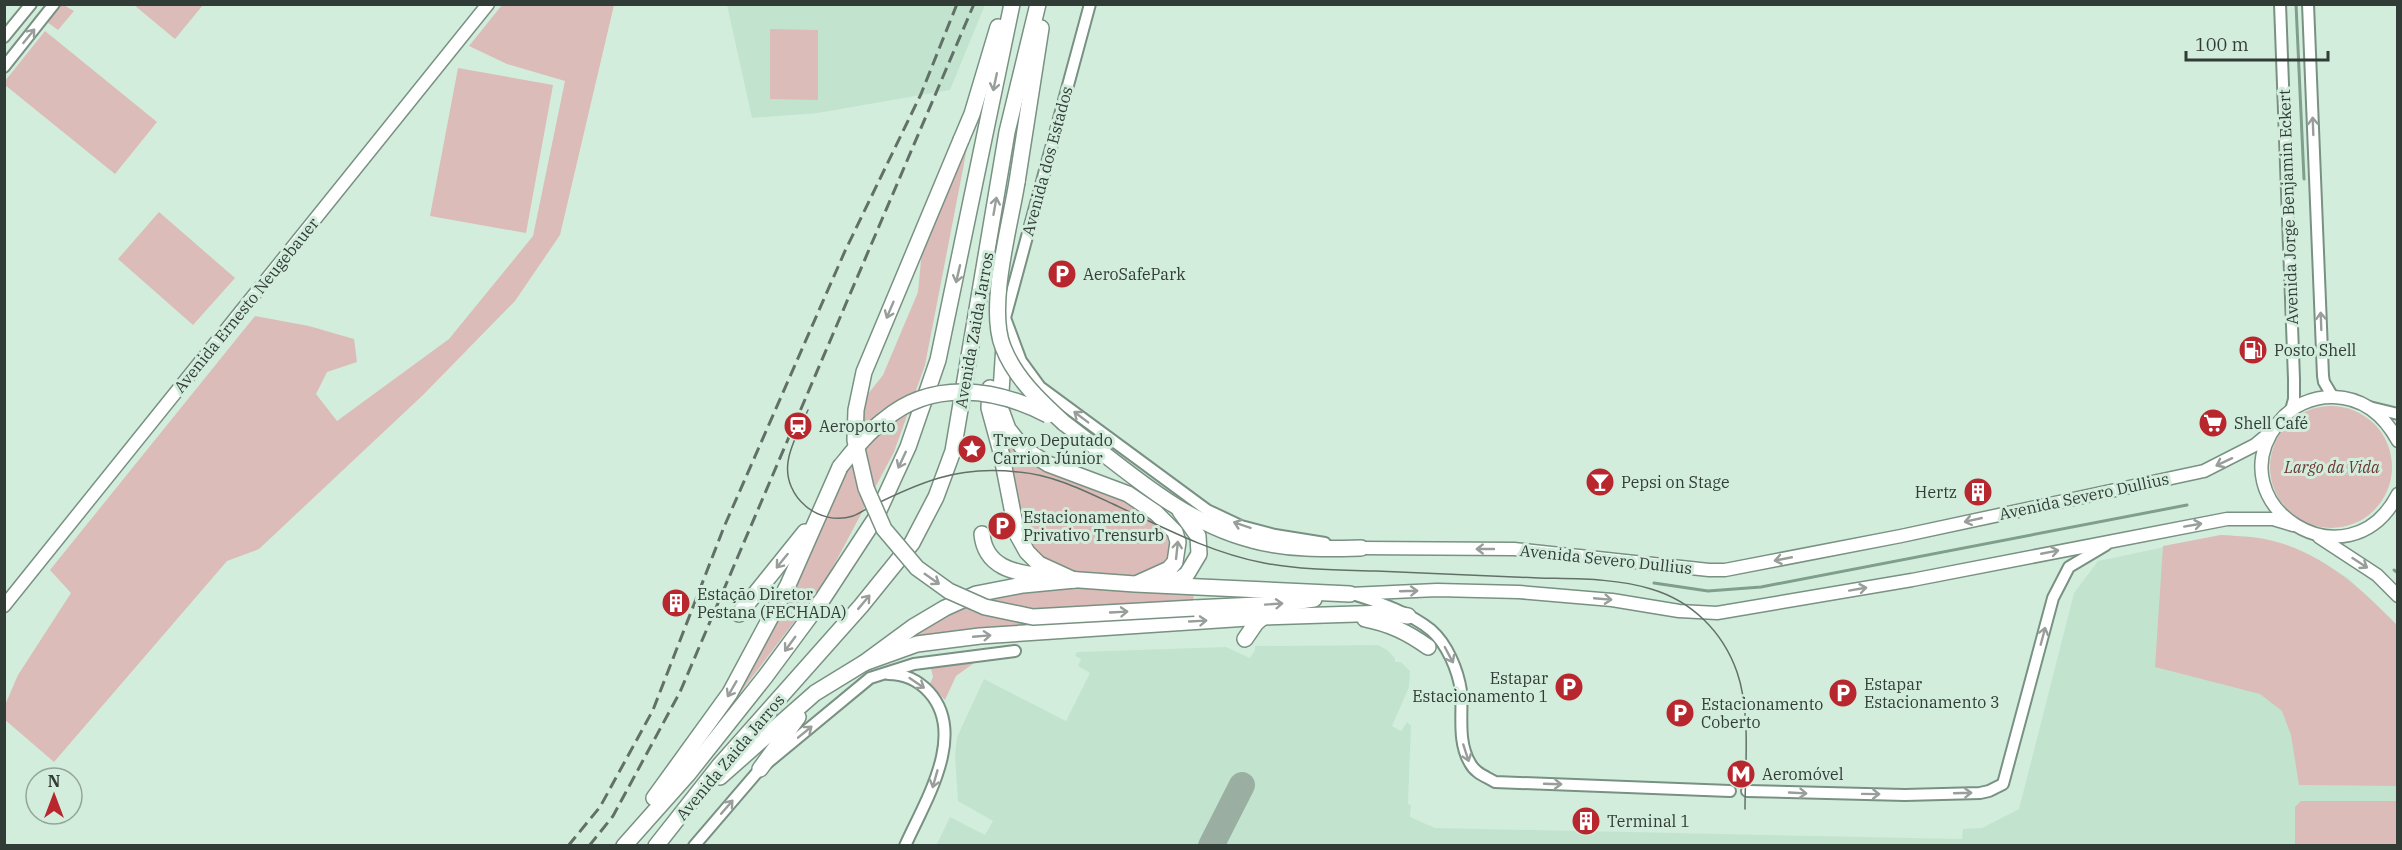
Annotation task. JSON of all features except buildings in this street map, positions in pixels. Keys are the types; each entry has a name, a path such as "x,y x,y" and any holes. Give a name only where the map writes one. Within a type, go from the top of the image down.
{"highway":[{"path":"1005,4 972,114 864,372 855,410 855,440 866,488 884,529 917,568 949,591 985,607 1033,617 1279,604 1350,594"},
{"name":"Avenida Zaida Jarros","path":"624,846 694,765 765,677 815,609 875,519 908,447 938,360 1012,4"},
{"name":"Avenida Zaida Jarros","path":"656,846 719,766 861,606 912,543 936,497 953,451 1007,132 1038,4"},
{"path":"1044,4 1000,284 998,306 1000,335 1010,362 1035,396 1064,423 1177,508 1220,530 1252,540 1287,547 1361,548"},
{"path":"1005,318 992,359 989,408 1001,452 1017,534 1027,552 1039,564 1075,580"},
{"path":"1005,318 1000,407 1008,429 1023,448 1048,464 1128,494 1156,513 1175,532 1178,542 1175,562 1169,569 1135,584"},
{"path":"619,846 730,693 788,585 840,467 867,435 899,409 920,399 960,391 1004,396 1025,403 1064,423"},
{"path":"1135,584 1180,579 1192,568 1199,554 1198,536 1177,508"},
{"path":"739,614 819,515"},
{"path":"981,534 983,545 1003,568 1016,573 1135,584 1350,594"},
{"path":"688,805 815,693 945,608 976,594 1023,585 1075,580"},
{"path":"864,663 917,644 980,636 1263,617 1388,613 1408,616"},
{"path":"1338,614 1395,627 1409,633 1428,647"},
{"path":"1245,639 1263,617"},
{"path":"760,769 815,693"}],"main road":[{"name":"Avenida Ernesto Neugebauer","path":"4,606 488,4"},
{"path":"2293,525 2272,503 2265,489 2262,474 2266,443 2273,430 2291,410 2316,399 2333,397 2356,401 2381,416 2391,428 2397,441"},
{"name":"Avenida Severo Dullius","path":"1361,548 1514,549 1725,570 1901,536 2204,471 2255,445 2273,430"},
{"path":"2318,536 2350,535 2365,529 2378,520 2397,495"},
{"path":"1350,594 1437,590 1519,592 1612,600 1679,611 1717,613 1912,580 2227,519 2273,519 2318,536 2377,575 2397,596"}],"street":[{"path":"4,38 31,4"},
{"path":"4,67 54,4"},
{"name":"Avenida dos Estados","path":"1005,318 1090,4"},
{"name":"Avenida Jorge Benjamin Eckert","path":"2280,4 2294,379 2294,399 2291,410"},
{"name":"Avenida Jorge Benjamin Eckert","path":"2308,4 2323,376 2333,397"},
{"name":"Avenida Severo Dullius","path":"1005,318 1021,361 1040,387 1207,510 1241,526 1275,535 1361,548"},
{"path":"2368,407 2397,414"},
{"path":"1747,791 1905,795 1980,793 2003,784 2053,598 2066,571 2076,562 2103,546 2135,535"},
{"path":"1350,594 1378,602 1408,616 1431,630 1443,645 1453,662 1461,690 1464,748 1470,763 1478,773 1495,782 1730,791"},
{"path":"694,846 760,769 870,678 914,663 1015,651"},
{"path":"870,678 890,674 913,679 921,684 937,702 944,722 944,745 933,785 905,846"}],"shaded area":[{"path":"727,5 985,5 950,90 818,113 752,118"},
{"path":"2221,535 2260,538 2288,546 2324,563 2348,578 2397,625 2397,845 936,846 950,817 985,835 993,821 958,801 955,755 957,737 984,679 1066,721 1090,673 1078,666 1081,659 1075,656 1077,652 1226,647 1250,658 1255,646 1378,645 1395,658 1395,662 1401,662 1410,671 1409,687 1392,726 1401,731 1407,722 1411,726 1408,804 1411,805 1410,817 1435,828 1962,839 1963,829 1982,828 2019,809 2074,593 2098,561"}],"green space":[{"path":"62,4 74,11 58,30 47,22"},
{"path":"134,5 203,5 175,39"},
{"path":"502,5 614,5 560,235 515,301 423,395 259,549 227,561 54,762 4,719 5,705 18,675 71,593 50,570 255,316 309,326 354,339 357,362 327,372 316,394 337,421 449,339 533,236 565,81 507,64 469,46"},
{"path":"770,29 818,30 818,100 770,99"},
{"path":"45,31 157,122 115,174 5,85 5,81"},
{"path":"458,68 553,85 526,233 430,216"},
{"path":"968,143 925,365 894,452 826,580 724,714 791,591 844,473 864,399 883,375 918,292 922,250"},
{"path":"159,212 235,278 193,325 118,259"},
{"name":"Largo da Vida","path":"2331,406 2354,411 2374,424 2387,444 2392,467 2387,490 2374,510 2354,523 2331,528 2308,523 2288,510 2275,490 2270,467 2275,444 2288,424 2308,411"},
{"path":"994,408 1018,452 1119,495 1149,512 1166,530 1171,552 1164,566 1132,580 1091,577 1061,570 1042,560 1023,537"},
{"path":"2221,535 2253,537 2279,542 2298,549 2351,582 2397,625 2397,786 2299,785 2291,735 2282,711 2260,694 2155,667 2163,546"},
{"path":"1046,587 1193,593 1195,612 980,630 902,644 948,612 993,593"},
{"path":"981,658 956,676 945,700 930,684 933,677 930,664"},
{"path":"2301,801 2397,801 2397,845 2295,845 2295,807"}],"waterway":[{"path":"2296,4 2304,179"},
{"path":"1654,583 1708,591 1761,587 2187,505"},
{"path":"2394,570 2398,573"}],"taxiway":[{"path":"1211,846 1242,785"}],"tram line":[{"path":"808,410 791,449 788,475 797,497 816,513 828,517 853,516 904,491 949,475 979,471 1019,472 1044,476 1068,484 1206,546 1264,563 1320,569 1595,580 1637,585 1666,594 1680,601 1704,620 1723,644 1737,672 1746,722 1745,809"}],"railway":[{"path":"568,846 600,807 653,710 724,527 845,251 921,94 957,4"},
{"path":"589,846 613,816 680,692 974,4"}],"place":[{"name":"AeroSafePark","path":"1062,274"},
{"name":"Posto Shell","path":"2253,350"},
{"name":"Shell Café","path":"2213,423"},
{"name":"Aeroporto","path":"798,426"},
{"name":"Trevo Deputado Carrion Júnior","path":"972,449"},
{"name":"Pepsi on Stage","path":"1600,482"},
{"name":"Hertz","path":"1978,492"},
{"name":"Estacionamento Privativo Trensurb","path":"1002,526"},
{"name":"Estação Diretor Pestana (FECHADA)","path":"676,603"},
{"name":"Estapar Estacionamento 1","path":"1569,687"},
{"name":"Estapar Estacionamento 3","path":"1843,693"},
{"name":"Estacionamento Coberto","path":"1680,713"},
{"name":"Aeromóvel","path":"1741,774"},
{"name":"Terminal 1","path":"1586,821"}]}
